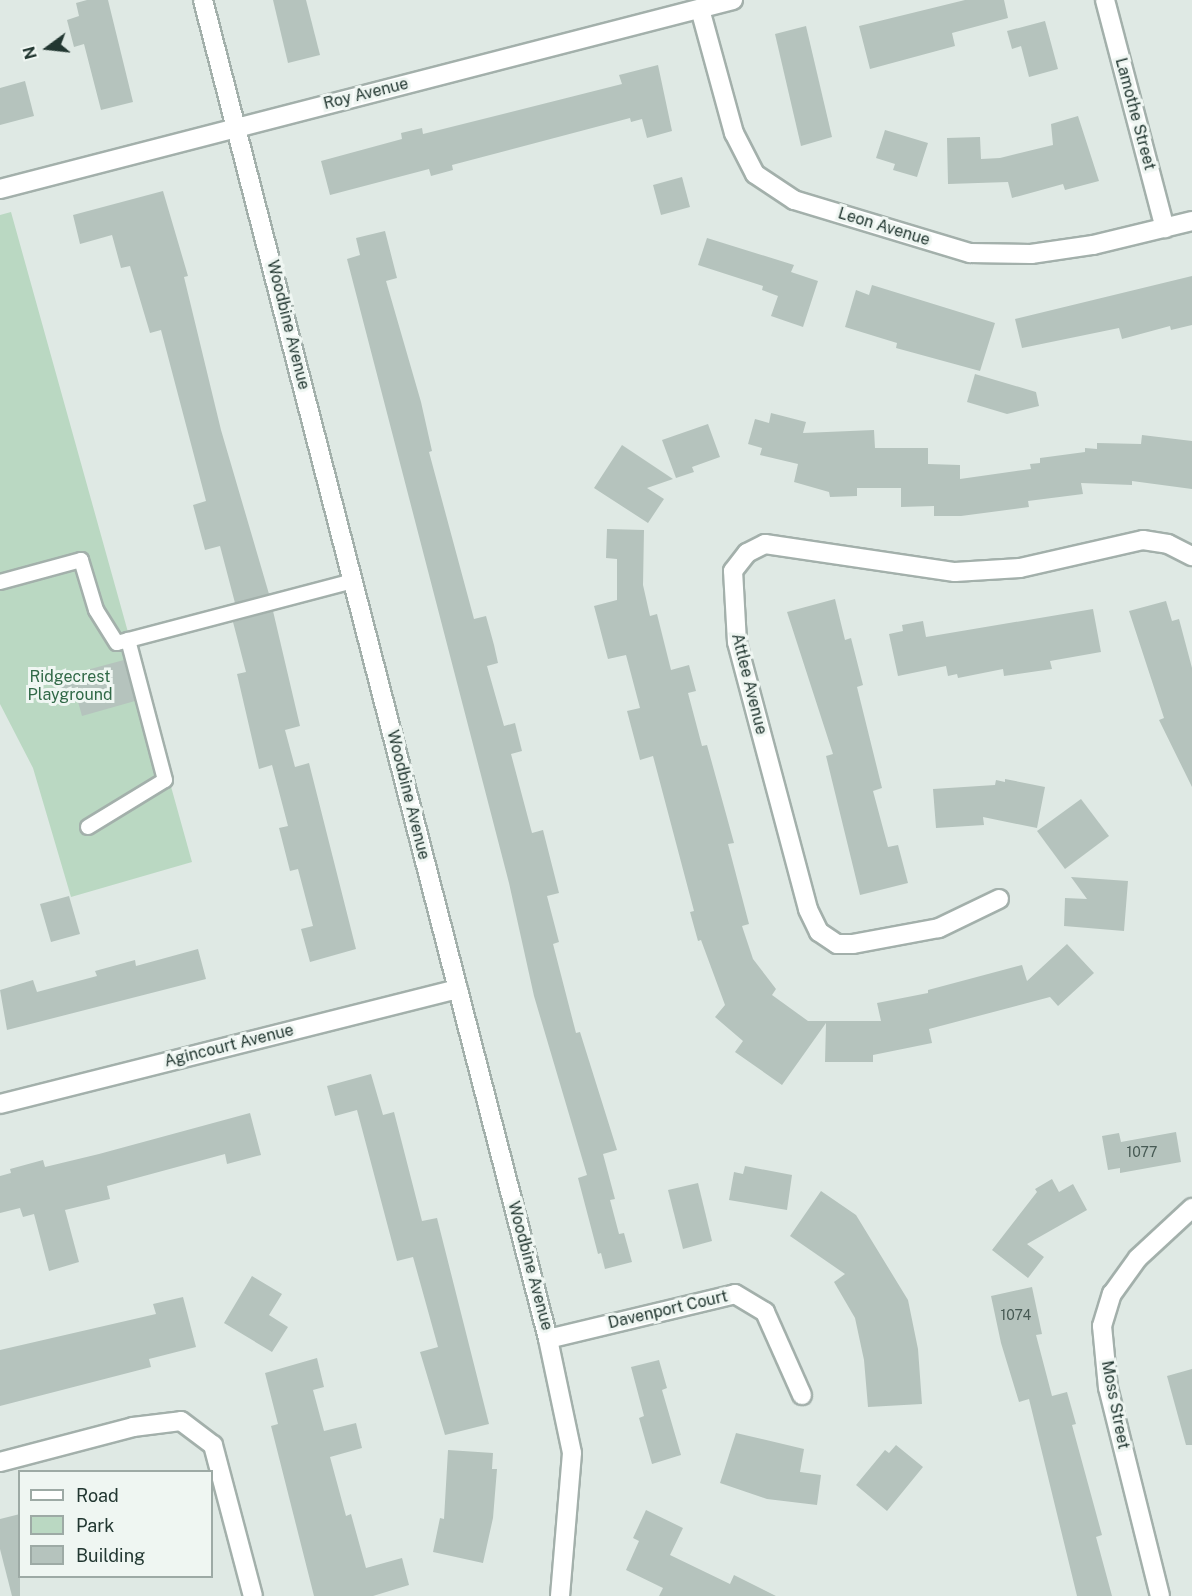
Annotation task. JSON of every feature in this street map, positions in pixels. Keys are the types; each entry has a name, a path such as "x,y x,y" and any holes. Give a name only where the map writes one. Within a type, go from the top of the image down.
{"street":[{"name":"Woodbine Avenue","path":"204,0 548,1339 572,1453 560,1596"},
{"name":"Roy Avenue","path":"0,189 237,126 733,0"},
{"name":"Lamothe Street","path":"1106,0 1166,228"},
{"name":"Leon Avenue","path":"700,9 734,133 755,174 794,200 970,253 1031,254 1192,221"},
{"name":"Attlee Avenue","path":"999,899 939,928 853,944 837,944 819,932 808,909 737,642 733,571 747,553 765,544 955,572 1020,568 1143,540 1168,544 1192,556"},
{"name":"Agincourt Avenue","path":"0,1104 458,988"},
{"name":"Moss Street","path":"1160,1596 1108,1388 1102,1326 1112,1294 1138,1258 1192,1208"},
{"name":"Davenport Court","path":"548,1339 735,1294 765,1312 802,1395"},
{"path":"0,1462 133,1427 181,1421 213,1445 253,1596"}],"lane":[{"path":"0,582 81,560 96,610 117,643 353,581"},
{"path":"88,827 165,780 128,640"}],"green space":[{"name":"Ridgecrest Playground","path":"11,212 192,862 71,897 33,768 0,704 0,215"}],"building":[{"path":"87,0 108,0 133,102 101,110 84,44 74,47 67,20 79,16 76,3"},
{"path":"273,0 306,0 320,55 288,63"},
{"path":"965,0 1004,0 1008,18 952,33 955,46 870,69 859,26"},
{"path":"1045,21 1058,69 1029,77 1021,46 1012,49 1007,31"},
{"path":"806,26 832,137 801,146 775,34"},
{"path":"658,65 672,131 647,138 642,119 631,122 630,118 452,165 453,170 431,176 429,169 330,195 321,161 402,139 401,133 422,128 423,134 622,84 619,75"},
{"path":"25,81 34,116 0,125 0,88"},
{"path":"1078,116 1099,181 1065,190 1063,184 1012,198 1008,182 948,184 947,138 980,137 981,159 1000,158 1053,145 1051,124"},
{"path":"885,130 928,143 917,177 893,170 895,164 876,158"},
{"path":"682,177 690,207 661,215 653,185"},
{"path":"163,191 188,276 184,277 221,430 269,594 235,603 220,546 205,550 193,505 206,501 161,330 150,333 130,266 121,268 112,235 80,244 73,215"},
{"path":"385,231 397,278 386,281 421,402 432,451 429,452 474,619 486,616 494,645 498,663 487,666 504,726 515,723 522,751 511,754 532,833 543,830 559,893 547,896 559,942 553,944 576,1033 580,1032 617,1150 603,1154 615,1199 610,1200 619,1234 624,1233 632,1262 605,1269 601,1253 598,1254 578,1178 587,1175 534,996 509,883 347,259 360,255 356,238"},
{"path":"707,238 794,265 791,272 818,281 803,327 771,316 778,296 762,290 763,286 698,265"},
{"path":"1192,276 1192,325 1171,330 1170,326 1122,339 1119,328 1022,348 1015,319"},
{"path":"872,285 995,323 980,371 896,348 897,343 845,327 856,290 869,295"},
{"path":"975,374 1036,392 1039,406 1007,414 967,402"},
{"path":"771,413 806,422 803,433 874,430 875,448 928,448 928,464 960,465 960,479 1031,469 1030,464 1040,463 1040,458 1085,452 1085,448 1097,449 1097,443 1141,444 1142,435 1192,441 1192,489 1132,481 1132,485 1081,483 1083,494 1028,501 1029,507 961,516 934,516 934,506 901,507 901,488 857,488 857,496 830,497 829,492 794,482 798,464 760,455 762,448 748,444 755,419 769,423"},
{"path":"708,424 720,457 692,467 694,472 676,478 662,440"},
{"path":"622,445 673,479 647,488 664,499 648,523 594,488"},
{"path":"607,529 644,530 643,585 650,616 657,614 671,670 689,665 696,691 688,693 702,746 707,745 734,843 728,844 749,924 742,926 753,959 776,989 772,995 808,1021 881,1021 877,1003 928,993 928,990 1022,965 1027,981 1067,944 1094,973 1058,1006 1050,997 929,1029 932,1043 873,1055 873,1062 825,1062 826,1023 782,1085 735,1052 743,1041 715,1017 725,1005 701,940 698,941 690,912 694,911 653,756 640,760 627,711 640,708 626,655 608,659 594,606 617,600 617,559 606,558"},
{"path":"835,599 845,640 851,638 863,685 857,687 882,788 873,791 888,847 898,845 908,883 860,895 826,756 833,754 787,612"},
{"path":"1166,601 1172,621 1179,619 1192,668 1192,787 1159,720 1164,718 1129,611"},
{"path":"1093,609 1101,652 1050,661 1052,669 1004,676 1003,669 958,678 957,674 948,676 946,666 898,676 889,634 903,631 902,625 923,621 926,637"},
{"path":"273,611 300,726 285,730 295,767 309,763 356,949 310,962 301,929 313,926 298,869 290,871 279,828 288,826 272,765 259,769 237,674 246,672 233,622"},
{"path":"124,660 135,701 82,716 75,691 62,695 57,678"},
{"path":"1005,779 1045,787 1037,828 983,817 984,825 936,828 933,789 995,785 996,780 1005,782"},
{"path":"1081,799 1109,836 1065,869 1037,831"},
{"path":"1071,877 1128,881 1124,931 1064,926 1065,898 1087,899"},
{"path":"69,896 80,934 51,942 40,904"},
{"path":"198,949 206,979 7,1030 0,990 33,980 37,992 97,976 95,971 135,960 136,966"},
{"path":"371,1074 383,1115 394,1112 422,1221 437,1218 489,1424 445,1435 420,1352 438,1347 413,1257 397,1261 357,1110 335,1116 327,1086"},
{"path":"250,1113 261,1155 227,1164 225,1154 107,1186 110,1199 65,1210 79,1262 49,1271 34,1214 23,1217 20,1208 0,1213 0,1176 11,1173 10,1169 43,1160 45,1167"},
{"path":"1176,1132 1181,1162 1120,1173 1120,1168 1108,1170 1102,1136 1119,1133 1121,1142"},
{"path":"745,1166 792,1175 787,1210 729,1200 734,1172 743,1174"},
{"path":"1052,1179 1059,1192 1073,1184 1087,1210 1027,1244 1044,1257 1028,1278 992,1250 1037,1192 1035,1189"},
{"path":"698,1183 712,1241 683,1249 668,1190"},
{"path":"821,1191 856,1215 908,1300 918,1349 922,1404 868,1407 864,1360 855,1318 834,1282 845,1274 790,1236"},
{"path":"252,1276 282,1294 269,1315 288,1327 272,1352 224,1323"},
{"path":"1032,1287 1042,1334 1036,1335 1052,1396 1067,1392 1076,1424 1072,1425 1102,1535 1096,1537 1112,1596 1077,1596 1029,1399 1019,1402 1001,1343 991,1296"},
{"path":"183,1297 196,1347 149,1359 151,1367 0,1406 0,1350 156,1314 153,1304"},
{"path":"317,1358 324,1387 313,1390 324,1431 356,1423 362,1448 330,1457 346,1516 351,1514 366,1568 402,1558 409,1585 373,1596 314,1596 271,1426 278,1424 265,1373"},
{"path":"659,1360 667,1388 662,1390 681,1455 652,1464 639,1418 644,1416 631,1367"},
{"path":"1192,1369 1192,1445 1186,1445 1167,1376"},
{"path":"736,1433 804,1449 800,1472 821,1475 817,1505 767,1499 720,1483"},
{"path":"896,1445 923,1467 887,1511 856,1485 885,1450 889,1453"},
{"path":"448,1450 493,1453 492,1469 497,1469 493,1518 483,1563 433,1552 440,1518 444,1519"},
{"path":"646,1510 683,1528 670,1555 730,1584 734,1575 776,1596 659,1596 663,1588 626,1570 639,1541 633,1538"},
{"path":"18,1514 20,1596 12,1596 0,1549 0,1519"}]}
